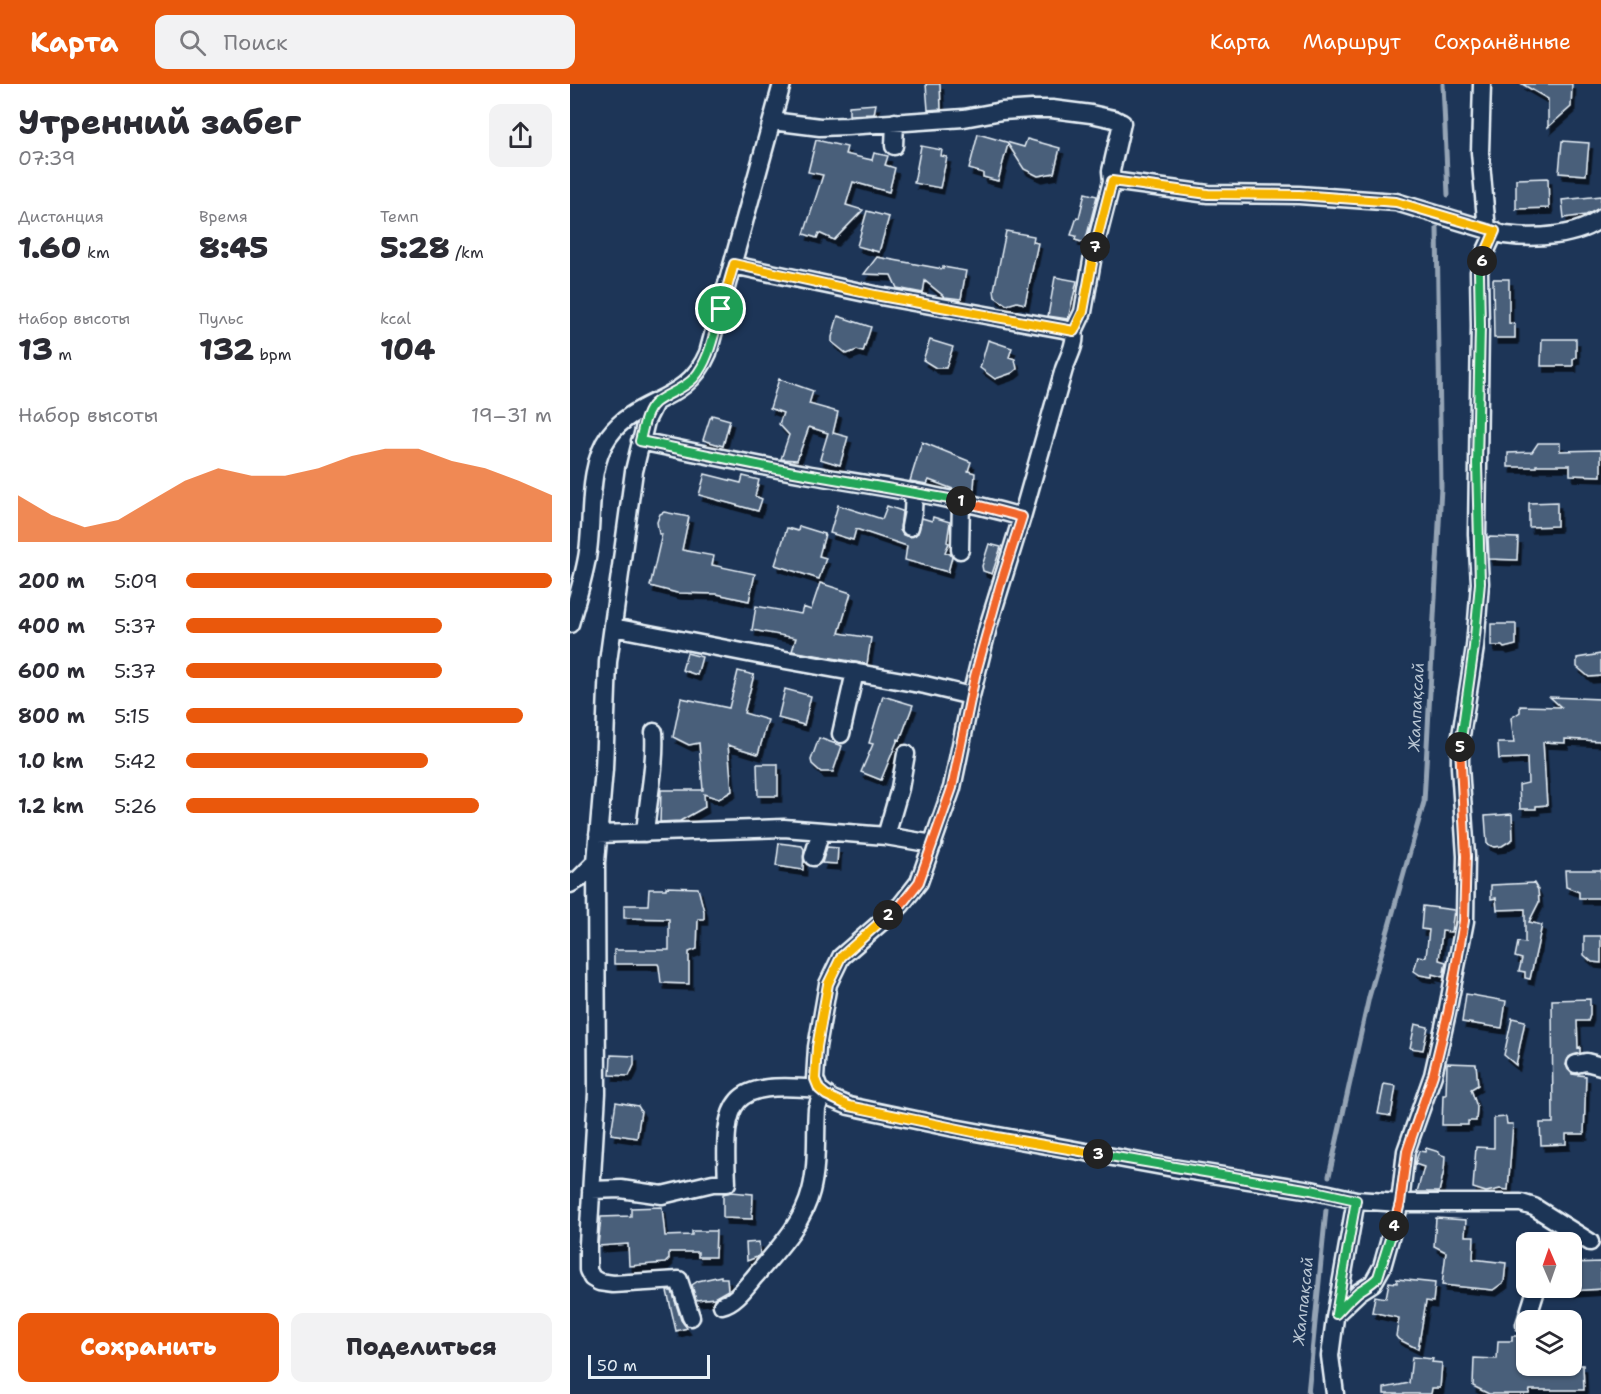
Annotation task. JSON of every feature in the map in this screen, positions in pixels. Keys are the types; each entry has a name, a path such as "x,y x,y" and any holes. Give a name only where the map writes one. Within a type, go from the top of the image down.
{"street":[{"path":"570,624 588,557 595,474 600,456 607,439 618,425 632,413 655,404 681,389 693,379 702,366 708,353 734,264 782,84"},
{"path":"1336,1314 1359,1292 1373,1284 1378,1277 1400,1203 1407,1151 1433,1075 1448,1013 1464,921 1466,856 1460,742 1474,647 1480,583 1477,464 1479,272 1491,230 1479,152 1482,84"},
{"path":"772,121 820,127 964,118 1002,111 1052,109 1114,119 1122,123 1112,181 1093,255 1083,312 1074,331 1075,336 988,627 970,696 952,788 919,882 901,905 841,957 828,984 817,1047 815,1079 823,1092"},
{"path":"894,146 895,122"},
{"path":"1112,181 1208,194 1299,195 1396,202 1519,237 1571,233 1594,224 1601,218"},
{"path":"734,264 875,295 1074,331"},
{"path":"655,404 645,421 640,441 627,513 608,662 603,780 596,862 597,1094 588,1270 592,1278 599,1282 613,1284 679,1280 691,1317"},
{"path":"640,441 777,469 960,501 1022,517"},
{"path":"910,527 914,511 914,492"},
{"path":"960,501 960,550"},
{"path":"613,627 925,685 970,696"},
{"path":"841,734 855,672"},
{"path":"645,833 648,797 654,770 654,732"},
{"path":"886,836 900,788 906,754"},
{"path":"598,834 784,828 886,836 933,844"},
{"path":"813,857 821,831"},
{"path":"570,884 579,879 596,862"},
{"path":"1576,1064 1586,1062 1601,1066"},
{"path":"591,1190 621,1189 662,1195 695,1187 727,1183 729,1116 741,1097 759,1088 786,1086 823,1092 849,1106 954,1128 1173,1168 1311,1190 1356,1200 1400,1203 1521,1203 1534,1207 1596,1243"},
{"path":"722,1305 735,1298 792,1231 802,1214 811,1192 815,1169 817,1109 823,1092"},
{"path":"1335,1394 1330,1356 1356,1200"}],"building":[{"path":"926,84 940,84 941,109 928,110"},
{"path":"1522,84 1572,84 1571,107 1548,127 1548,99"},
{"path":"876,104 874,114 849,115 849,106"},
{"path":"978,134 1024,147 1027,139 1060,148 1054,173 1038,176 1024,169 1008,144 998,181 983,177 983,173 969,169"},
{"path":"816,140 847,147 845,154 872,160 874,153 888,156 885,165 895,168 889,192 853,182 846,205 863,210 834,240 819,233 817,238 804,234 823,175 808,172"},
{"path":"1562,141 1589,143 1586,175 1559,173"},
{"path":"921,146 942,150 941,156 947,157 940,188 914,183"},
{"path":"1548,178 1549,208 1516,209 1516,179"},
{"path":"1085,193 1097,196 1085,243 1075,240 1076,236 1071,235 1077,217 1079,218"},
{"path":"1601,196 1600,208 1586,215 1564,218 1562,200"},
{"path":"867,211 889,217 879,252 857,246"},
{"path":"1006,231 1034,236 1033,242 1038,243 1025,304 1017,302 1007,305 995,297 994,290"},
{"path":"877,257 966,271 961,299 945,297 925,281 923,293 897,288 891,275 864,274"},
{"path":"1055,277 1077,281 1068,319 1048,316"},
{"path":"1493,279 1509,279 1509,323 1515,324 1515,338 1494,338"},
{"path":"838,316 871,327 863,352 857,350 847,354 832,342"},
{"path":"1542,339 1576,339 1576,357 1573,359 1573,366 1541,366"},
{"path":"930,340 953,347 946,368 936,368 923,360"},
{"path":"988,340 1012,348 1009,357 1015,359 1017,369 995,379 980,368"},
{"path":"779,379 813,391 809,404 838,412 833,433 848,437 840,465 820,459 828,433 809,427 797,460 781,459 789,435 779,424 783,413 770,408"},
{"path":"712,415 730,420 723,446 703,440"},
{"path":"922,442 971,462 968,471 975,473 974,488 970,493 929,480 927,484 910,481"},
{"path":"1538,443 1560,443 1560,451 1601,450 1601,476 1570,475 1570,465 1508,467 1508,453 1532,452"},
{"path":"705,474 741,483 743,476 759,480 755,496 762,499 758,511 699,495"},
{"path":"1557,502 1557,526 1529,527 1529,503"},
{"path":"838,505 882,519 887,506 902,511 900,530 903,535 909,537 918,533 922,518 932,521 933,517 950,522 947,542 949,543 945,552 952,557 948,572 905,560 907,546 856,529 853,540 830,533"},
{"path":"664,512 689,517 682,550 714,556 712,565 755,574 749,601 717,594 677,593 650,586 662,534 659,534 657,522 660,514"},
{"path":"799,526 825,534 819,556 826,558 819,579 775,565 787,528 798,531"},
{"path":"1488,537 1518,538 1517,560 1489,559"},
{"path":"989,544 1001,547 992,574 983,571 982,566"},
{"path":"820,583 851,593 839,633 871,638 867,664 792,651 796,638 752,630 756,606 801,614 803,607 811,610"},
{"path":"1491,624 1516,624 1516,645 1504,648 1491,646"},
{"path":"687,653 702,657 697,675 682,670"},
{"path":"1601,654 1601,676 1589,677 1577,667 1577,658"},
{"path":"738,671 754,675 744,713 768,720 758,754 728,745 732,791 719,799 704,794 705,807 680,821 660,822 661,790 703,790 699,743 689,745 673,737 681,698 729,708"},
{"path":"785,689 811,696 804,725 778,718"},
{"path":"883,696 913,705 881,780 861,772 873,744 869,743"},
{"path":"1550,697 1601,699 1601,741 1565,739 1565,743 1543,742 1547,805 1536,806 1536,809 1520,809 1519,785 1528,783 1527,758 1499,759 1498,743 1514,743 1511,718 1520,712 1520,706 1561,707"},
{"path":"819,738 842,746 833,772 821,772 812,764 811,760"},
{"path":"757,764 778,764 778,796 758,796"},
{"path":"1512,814 1513,839 1502,846 1494,847 1487,844 1485,816"},
{"path":"779,843 802,846 804,849 803,870 776,866"},
{"path":"827,847 838,848 837,864 822,863"},
{"path":"1565,870 1601,870 1601,898 1579,898 1579,892 1566,887"},
{"path":"1534,883 1538,890 1539,902 1529,922 1542,925 1530,979 1525,978 1525,972 1519,971 1522,959 1515,957 1518,942 1525,943 1525,909 1497,910 1496,898 1491,899 1491,885"},
{"path":"666,887 698,888 704,911 704,919 698,919 697,949 689,952 689,984 661,983 658,964 614,964 614,950 669,950 669,919 624,918 624,905 648,905 649,889 666,889"},
{"path":"1423,906 1454,910 1451,932 1442,931 1439,960 1446,962 1443,977 1432,974 1432,977 1420,975 1414,971 1418,956 1426,957 1429,930 1421,929"},
{"path":"1584,936 1601,936 1601,963 1592,962 1584,955"},
{"path":"1466,994 1506,1001 1502,1028 1462,1022"},
{"path":"1590,999 1588,1021 1577,1021 1580,1053 1569,1057 1566,1065 1572,1074 1586,1076 1584,1134 1566,1134 1566,1144 1541,1145 1540,1123 1553,1123 1552,1000"},
{"path":"1512,1018 1525,1021 1516,1065 1504,1055"},
{"path":"1415,1024 1428,1027 1423,1050 1410,1048"},
{"path":"611,1055 634,1056 634,1065 629,1076 610,1075"},
{"path":"1447,1063 1476,1064 1478,1085 1471,1089 1477,1107 1476,1121 1468,1121 1468,1125 1442,1125"},
{"path":"1384,1084 1396,1086 1391,1116 1378,1114"},
{"path":"616,1102 638,1106 641,1111 637,1138 611,1134"},
{"path":"1506,1117 1507,1124 1513,1124 1508,1190 1486,1192 1473,1188 1476,1147 1494,1148 1494,1118"},
{"path":"1426,1148 1445,1156 1439,1192 1417,1192 1424,1167 1415,1164 1419,1151 1425,1152"},
{"path":"731,1192 753,1194 752,1219 723,1218 723,1194"},
{"path":"662,1207 665,1236 692,1235 692,1231 716,1231 715,1257 698,1257 698,1252 669,1252 669,1259 665,1263 629,1266 628,1244 598,1246 601,1217 631,1216 631,1208"},
{"path":"1436,1218 1466,1220 1465,1236 1474,1236 1473,1259 1506,1263 1504,1282 1493,1290 1442,1285 1446,1252 1434,1246"},
{"path":"759,1242 760,1254 747,1261 746,1243"},
{"path":"1601,1262 1601,1289 1582,1290 1582,1263"},
{"path":"721,1276 721,1278 727,1278 728,1290 714,1298 696,1300 692,1285 698,1281"},
{"path":"1397,1279 1435,1283 1433,1302 1426,1301 1418,1349 1396,1336 1399,1318 1372,1312 1375,1296 1386,1298 1389,1282 1397,1283"},
{"path":"667,1291 672,1291 681,1320 687,1328 676,1331"},
{"path":"1512,1336 1516,1336 1516,1376 1582,1376 1583,1365 1584,1390 1530,1390 1529,1394 1489,1394 1473,1386 1474,1358 1497,1359 1498,1341 1512,1341"},
{"path":"1412,1357 1433,1359 1432,1362 1442,1363 1440,1388 1432,1388 1431,1394 1384,1394 1384,1388 1409,1383"}],"waterway":[{"name":"Жалпақсай","path":"1443,84 1448,195"},
{"name":"Жалпақсай","path":"1329,1176 1369,997 1424,802 1441,487 1437,228"},
{"name":"Жалпақсай","path":"1308,1394 1326,1210"}],"route":[{"path":"1112,181 1208,194 1299,195 1396,202 1495,231 1483,256 1479,272 1477,534 1480,583 1474,647 1460,742 1466,856 1464,921 1448,1013 1433,1075 1407,1151 1400,1203 1382,1267 1373,1284 1359,1292 1336,1314 1356,1200 1311,1190 997,1137 849,1106 832,1099 819,1089 815,1079 817,1047 828,984 841,957 901,905 919,882 952,788 975,676 1022,517 985,506 932,495 777,469 640,441 645,421 655,404 681,389 693,379 702,366 721,309 734,264 875,295 1074,331 1083,312 1093,255 1112,181"}]}
